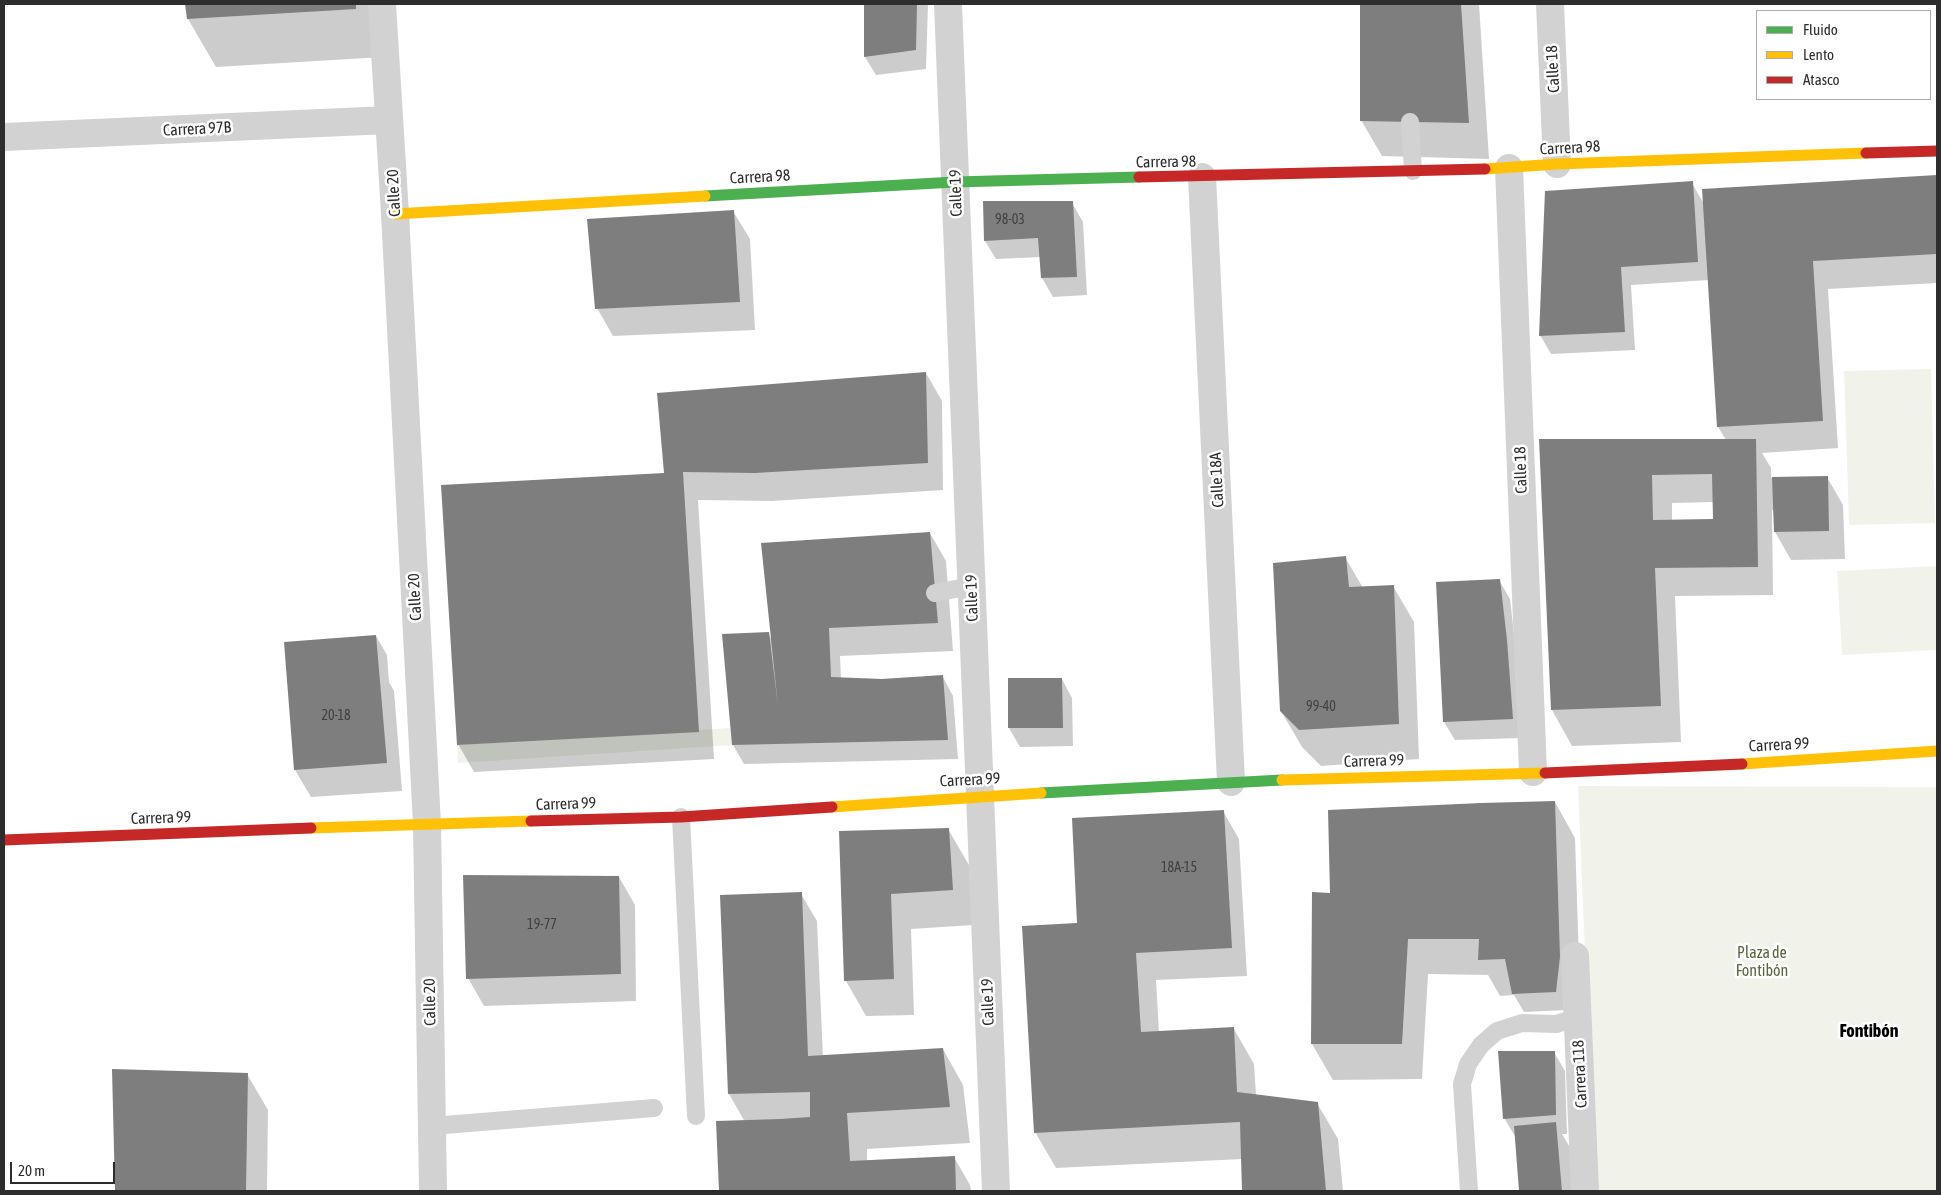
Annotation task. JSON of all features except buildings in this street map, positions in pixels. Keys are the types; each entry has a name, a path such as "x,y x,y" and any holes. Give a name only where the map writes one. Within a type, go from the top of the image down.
{"main road":[{"name":"Carrera 98","path":"395,214 955,182 1509,168 1557,164 1937,151"},
{"name":"Carrera 99","path":"4,840 427,824 681,817 980,796 1231,782 1763,763 1937,751"}],"street":[{"name":"Calle 20","path":"382,4 427,824 433,1191"},
{"name":"Calle 19","path":"948,4 996,1191"},
{"name":"Calle 18","path":"1550,4 1557,164"},
{"name":"Carrera 97B","path":"4,137 389,120"},
{"name":"Calle 18","path":"1509,168 1533,772"},
{"name":"Calle 18A","path":"1202,177 1231,782"},
{"name":"Carrera 118","path":"1575,956 1585,1191"}],"lane":[{"path":"1410,122 1413,171"},
{"path":"935,593 971,586"},
{"path":"681,817 696,1116"},
{"path":"1469,1191 1462,1084 1468,1064 1481,1045 1497,1031 1522,1022 1556,1024 1577,1018"},
{"path":"432,1126 654,1108"}],"green space":[{"path":"1931,369 1935,523 1849,525 1844,371"},
{"path":"1937,566 1937,650 1842,655 1837,571"},
{"path":"730,728 732,745 458,763 457,745"},
{"name":"Plaza de Fontibón","path":"1578,786 1937,787 1937,1191 1595,1191"}],"traffic: fast":[{"path":"705,196 955,182 1139,177"},
{"path":"1041,793 1282,780"}],"traffic: slow":[{"path":"1485,169 1557,164 1866,153"},
{"path":"395,214 705,196"},
{"path":"1742,764 1937,751"},
{"path":"1282,780 1545,773"},
{"path":"832,807 1041,793"},
{"path":"311,828 531,821"}],"traffic: jam":[{"path":"1866,153 1937,151"},
{"path":"1139,177 1485,169"},
{"path":"1545,773 1742,764"},
{"path":"531,821 681,817 832,807"},
{"path":"4,840 311,828"}],"district":[{"name":"Fontibón","path":"1869,1031"}]}
